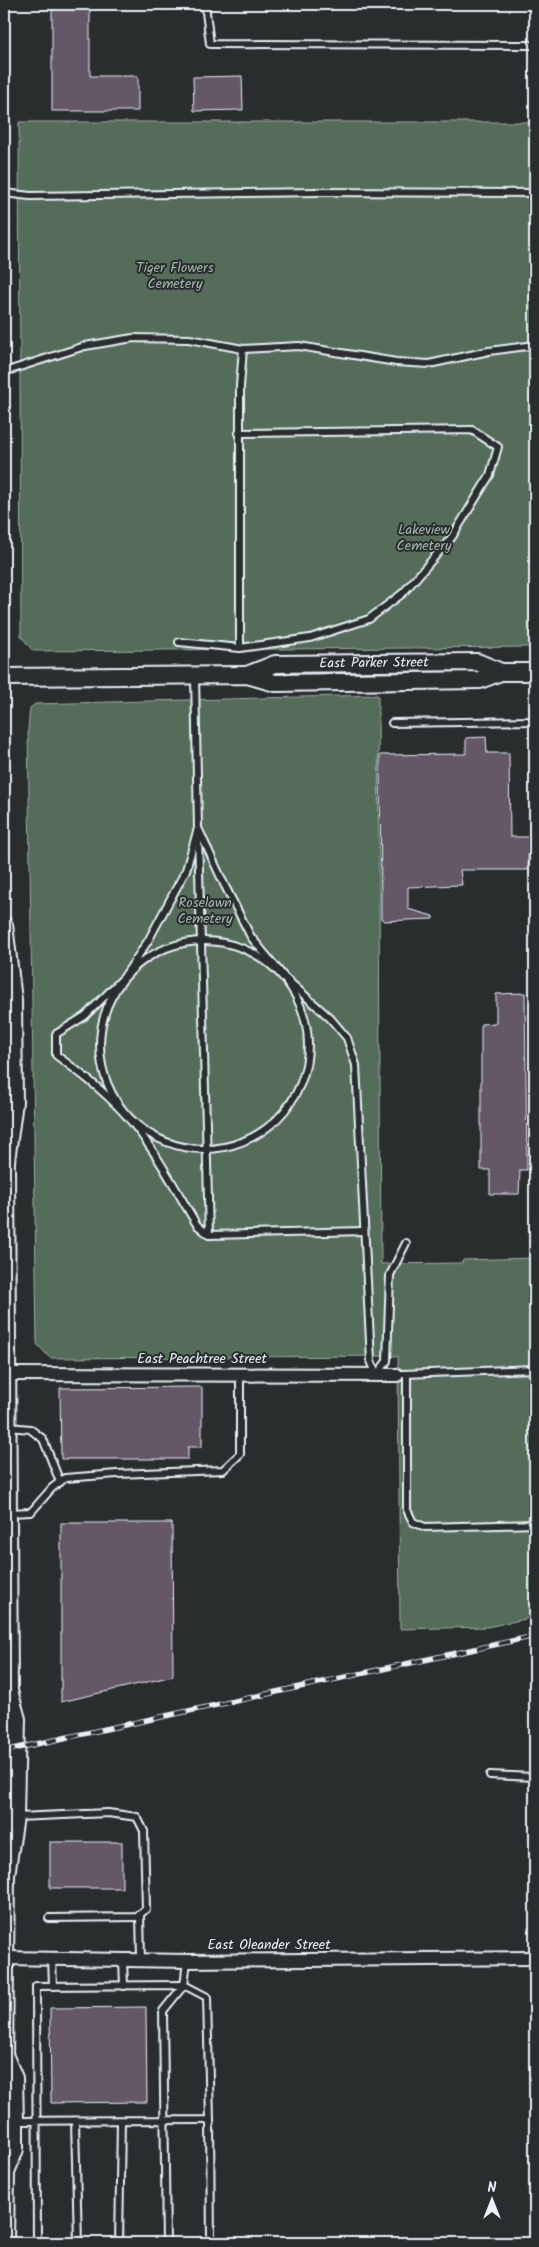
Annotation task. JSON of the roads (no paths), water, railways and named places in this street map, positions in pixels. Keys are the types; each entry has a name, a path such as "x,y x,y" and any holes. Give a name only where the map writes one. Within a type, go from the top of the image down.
{"street":[{"name":"East Parker Street","path":"4,677 247,675 275,664 477,662 502,672 535,672"},
{"path":"4,925 12,1000 14,1102 4,1160 7,1374 6,1697 16,1719 15,1817 5,1869 4,1958 4,2059 14,2078 15,2149 5,2170 5,2243"},
{"name":"East Peachtree Street","path":"7,1374 402,1374"},
{"name":"East Oleander Street","path":"4,1958 52,1957 187,1961 535,1958"}],"lane":[{"path":"205,4 210,44 534,45"},
{"path":"4,193 30,196 317,192 535,193"},
{"path":"4,372 85,346 133,338 189,339 243,349 299,346 396,362 429,364 489,351 535,345"},
{"path":"240,648 239,432 243,349"},
{"path":"179,642 240,648 310,638 369,619 403,593 452,537 490,476 498,447 472,430 239,432"},
{"path":"194,675 209,1235"},
{"path":"392,723 535,721"},
{"path":"198,828 186,870 148,941 108,1001 100,1030 99,1049 99,1059 107,1087 123,1112 143,1137 197,1225 209,1235 364,1232"},
{"path":"198,828 251,937 284,977 302,1006 309,1038 306,1072 292,1102 269,1127 240,1143 206,1150 175,1146 147,1133 85,1076 56,1054 56,1034 85,1016 124,976 146,957 172,945 201,940 232,944 260,956 284,977 330,1018 347,1038 356,1065 371,1361 378,1375"},
{"path":"378,1375 387,1361 390,1275 406,1243"},
{"path":"535,1369 402,1374 407,1510 413,1522 424,1526 535,1524"},
{"path":"6,1514 31,1512 52,1488 65,1478 223,1470 240,1454 240,1375"},
{"path":"7,1427 30,1429 43,1439 60,1482"},
{"path":"490,1775 534,1776 535,1779"},
{"path":"15,1817 108,1813 136,1817 144,1831 146,1909 138,1916 49,1918"},
{"path":"140,1914 141,1959"},
{"path":"52,1957 53,1986"},
{"path":"123,1960 124,1986"},
{"path":"166,2243 164,2011 184,1985 187,1961"},
{"path":"37,2243 36,1986 184,1985 207,1998 211,2243"},
{"path":"15,2121 210,2120"},
{"path":"75,2121 78,2243"},
{"path":"119,2243 121,2121"}],"railway":[{"path":"4,1751 535,1636"}],"park label":[{"name":"Tiger Flowers Cemetery","path":"175,276"},
{"name":"Lakeview Cemetery","path":"424,538"},
{"name":"Roselawn Cemetery","path":"205,912"}]}
